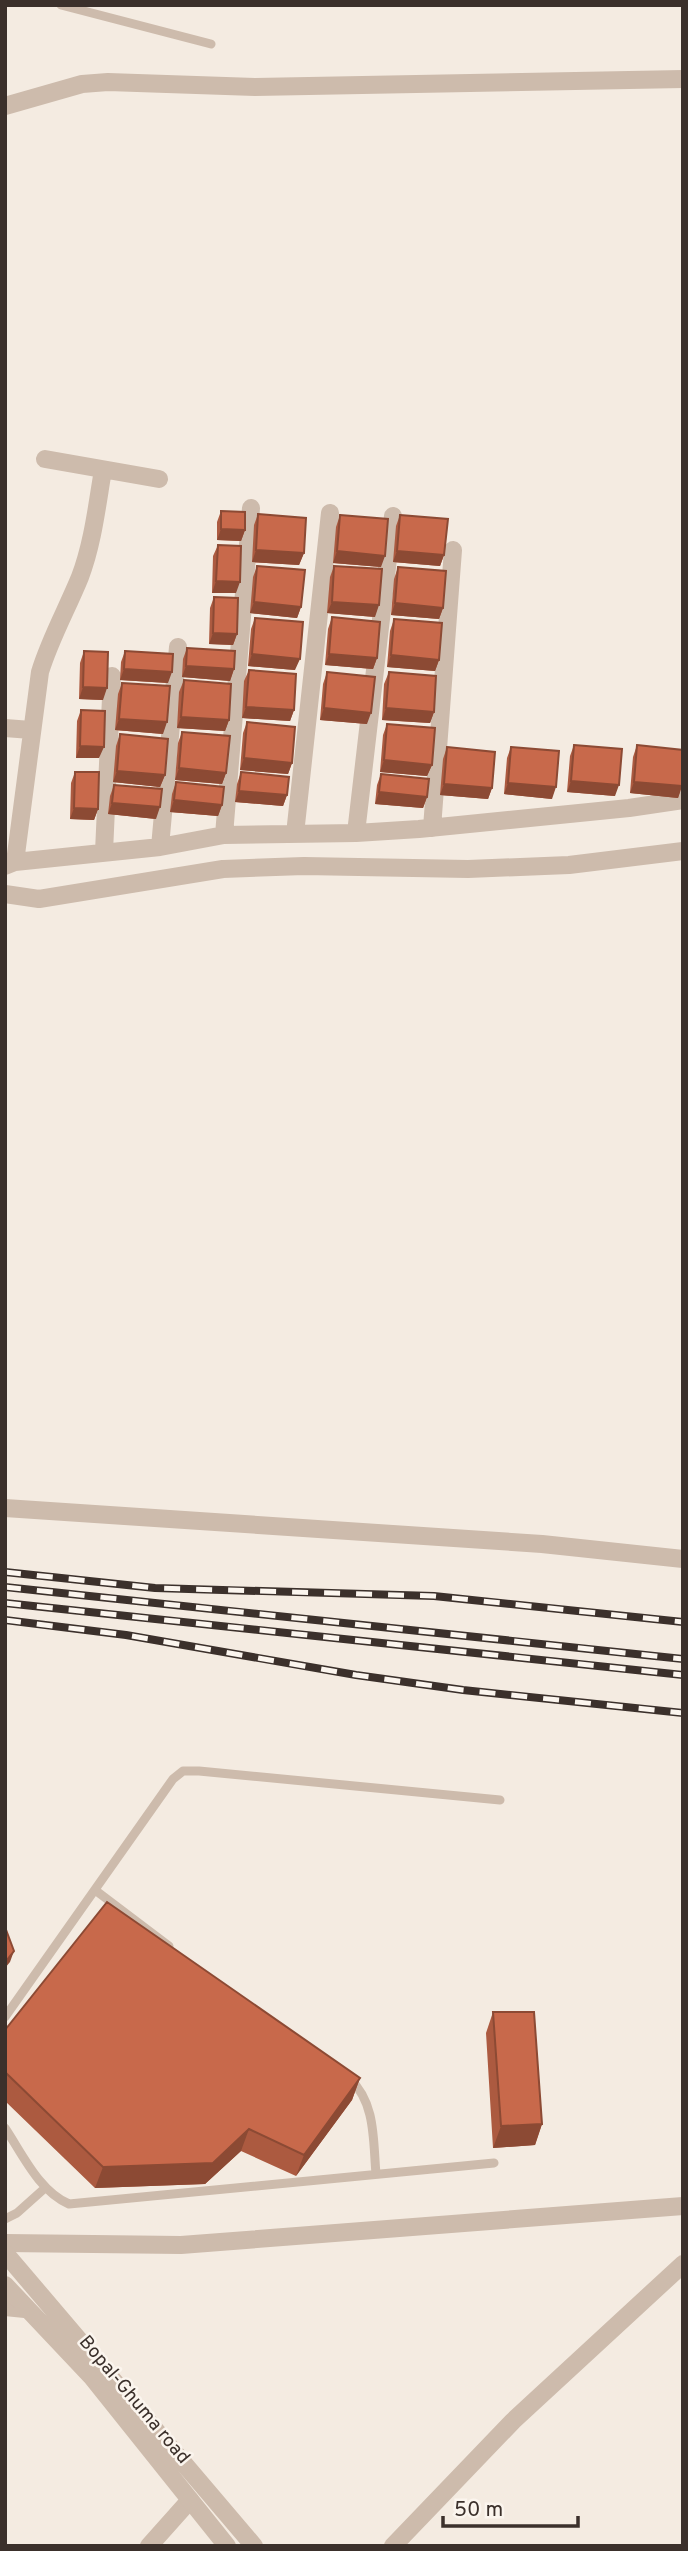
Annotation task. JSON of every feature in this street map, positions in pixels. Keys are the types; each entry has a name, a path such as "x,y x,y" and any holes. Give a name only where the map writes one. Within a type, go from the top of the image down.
{"street":[{"path":"5,106 82,84 108,82 255,87 683,79"},
{"path":"45,459 159,479"},
{"path":"103,470 80,575 49,642 40,672 10,864 160,847 224,835 356,833 432,828 683,800"},
{"path":"224,835 251,508"},
{"path":"295,834 330,513"},
{"path":"356,833 393,516"},
{"path":"432,828 453,551"},
{"path":"160,847 178,646"},
{"path":"104,852 112,676"},
{"path":"5,728 31,730"},
{"path":"5,894 39,899 223,869 304,866 468,869 557,866 683,850"},
{"path":"5,1508 541,1544 683,1559"},
{"path":"5,2243 181,2245 683,2206"},
{"path":"5,2253 254,2546"},
{"path":"393,2546 513,2421 683,2264"},
{"name":"Bopal-Ghuma road","path":"5,2285 91,2376 227,2546"},
{"path":"5,2307 25,2309"},
{"path":"149,2546 190,2500"}],"lane":[{"path":"61,5 211,44"},
{"path":"5,2017 173,1779 183,1771 199,1770 500,1800"},
{"path":"95,1891 181,1955"},
{"path":"342,2073 362,2090 367,2104 376,2174"},
{"path":"5,2128 45,2188 56,2198 69,2204 494,2163"},
{"path":"5,2219 17,2213 45,2188"}],"building":[{"path":"221,511 245,512 245,530 221,529"},
{"path":"258,514 306,518 304,553 256,550"},
{"path":"340,515 388,519 385,556 337,551"},
{"path":"400,515 448,519 444,555 397,551"},
{"path":"218,545 241,546 240,582 216,581"},
{"path":"257,566 305,570 301,607 254,602"},
{"path":"334,566 382,569 379,605 332,602"},
{"path":"398,567 446,571 443,608 395,603"},
{"path":"214,597 238,598 237,634 213,633"},
{"path":"332,617 380,622 377,658 329,654"},
{"path":"255,618 303,622 300,659 252,654"},
{"path":"394,619 442,623 439,660 391,655"},
{"path":"187,648 235,651 234,669 186,666"},
{"path":"84,651 108,652 107,688 83,687"},
{"path":"125,651 173,654 172,672 124,669"},
{"path":"249,670 296,674 294,710 246,707"},
{"path":"327,672 375,677 371,713 324,708"},
{"path":"389,672 436,676 434,712 386,708"},
{"path":"184,680 231,684 229,720 181,717"},
{"path":"122,683 170,686 167,722 119,719"},
{"path":"81,710 105,711 104,747 80,746"},
{"path":"247,722 295,727 292,763 244,758"},
{"path":"387,724 435,728 432,765 384,760"},
{"path":"182,732 230,736 226,773 179,768"},
{"path":"120,734 168,739 165,775 117,771"},
{"path":"574,745 622,749 619,785 571,781"},
{"path":"637,745 683,750 682,786 634,782"},
{"path":"447,747 495,752 492,788 444,784"},
{"path":"511,747 559,751 556,787 508,783"},
{"path":"75,772 99,772 98,809 74,808"},
{"path":"241,772 289,777 287,795 239,791"},
{"path":"381,774 429,779 427,797 379,792"},
{"path":"176,782 224,787 222,805 174,800"},
{"path":"114,785 162,789 160,807 112,803"},
{"path":"107,1902 360,2078 304,2155 249,2129 213,2163 103,2167 5,2072 5,2030"},
{"path":"5,1927 14,1951 6,1961 5,1960"},
{"path":"493,2012 534,2012 542,2124 501,2126"}],"railway":[{"path":"5,1572 155,1588 434,1596 683,1622"},
{"path":"5,1587 683,1659"},
{"path":"5,1603 683,1675"},
{"path":"5,1620 126,1635 356,1675 463,1690 683,1713"}]}
